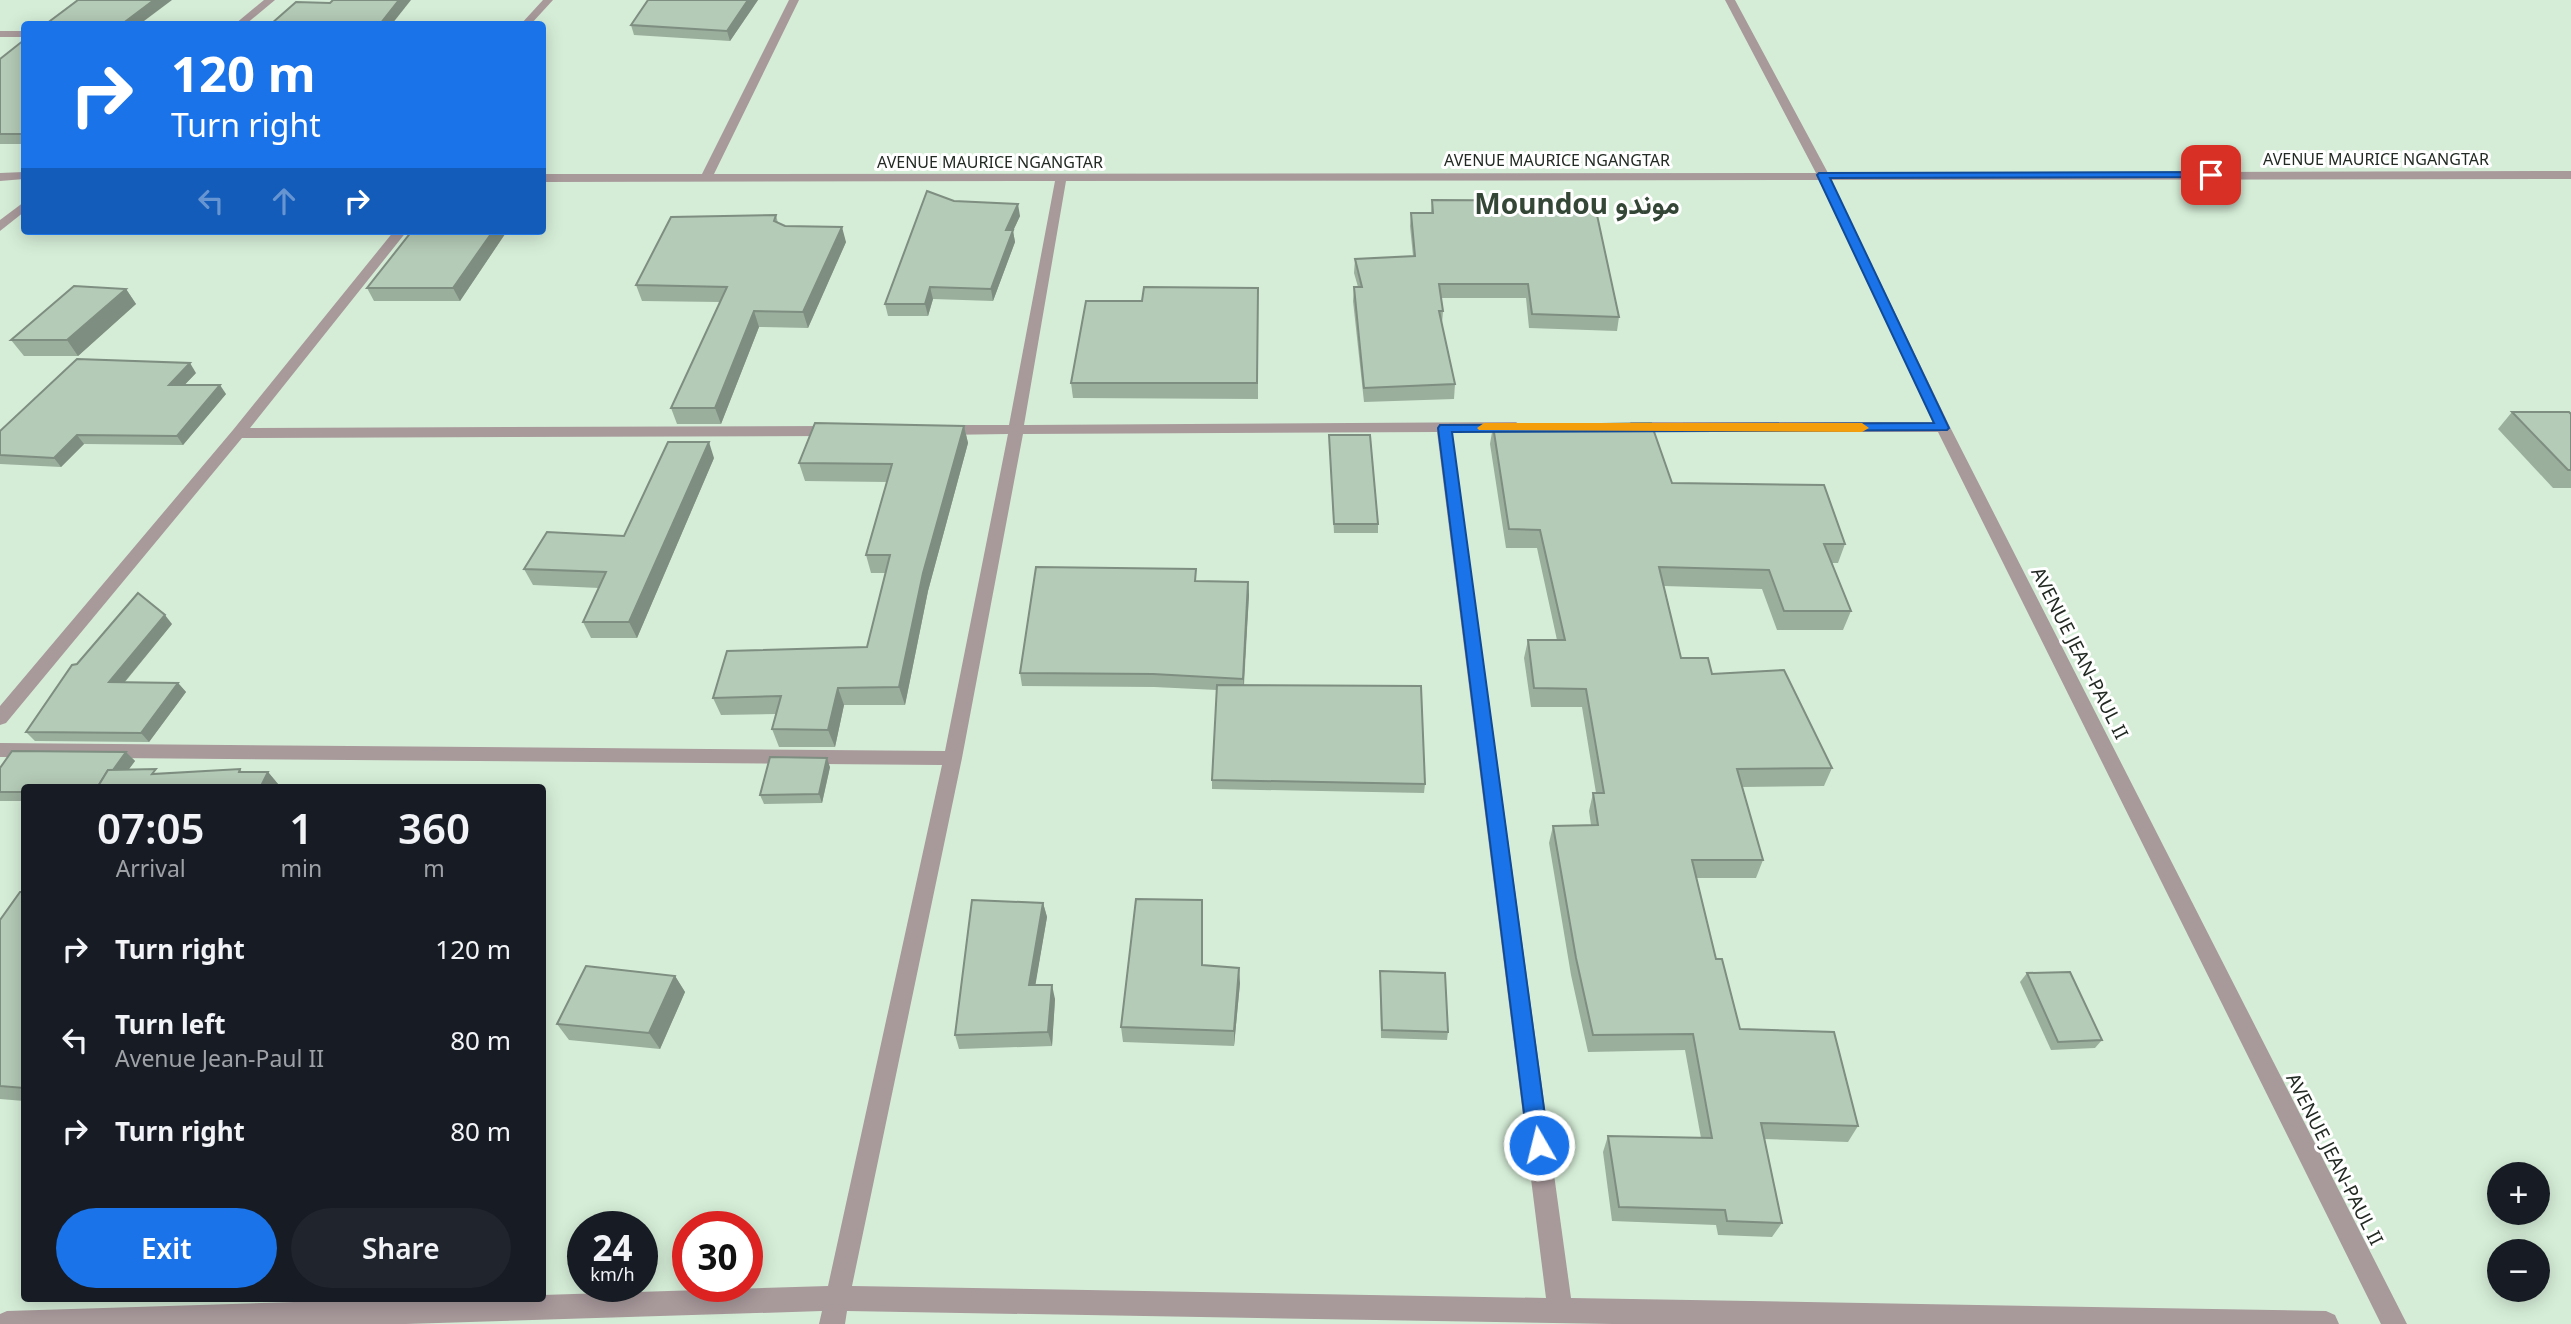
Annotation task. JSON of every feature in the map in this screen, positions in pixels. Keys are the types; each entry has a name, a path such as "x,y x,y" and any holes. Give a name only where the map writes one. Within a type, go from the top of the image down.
{"street":[{"path":"244,21 270,0"},
{"path":"529,21 548,0"},
{"path":"706,178 794,0"},
{"name":"AVENUE JEAN-PAUL II","path":"1730,0 1823,175 1943,428 2394,1324"},
{"path":"0,34 21,34"},
{"name":"AVENUE MAURICE NGANGTAR","path":"546,178 2571,175"},
{"path":"0,177 21,176"},
{"path":"832,1324 953,758 1061,178"},
{"path":"0,226 21,208"},
{"path":"0,718 238,433 398,235"},
{"path":"1444,428 1560,1311"},
{"path":"933,430 1527,428"},
{"path":"1611,428 1943,428"},
{"path":"238,433 850,431"},
{"path":"0,750 953,758"},
{"path":"7,1324 839,1298 2326,1324"}],"building":[{"path":"78,0 154,0 126,21 50,21"},
{"path":"333,0 399,0 382,21 274,21 296,2 330,3"},
{"path":"648,0 748,0 727,31 631,25"},
{"path":"21,42 21,134 0,134 0,59"},
{"path":"927,191 954,201 1018,204 1006,230 1013,230 991,289 930,287 925,304 885,304"},
{"path":"1432,200 1594,201 1619,317 1532,314 1528,284 1439,284 1443,311 1439,311 1455,384 1364,388 1354,287 1362,287 1355,259 1415,256 1411,213 1433,213"},
{"path":"776,215 774,221 785,226 842,227 803,312 754,311 715,408 671,408 727,287 636,285 671,217"},
{"path":"409,235 490,235 453,288 367,288"},
{"path":"74,286 126,289 67,340 11,340"},
{"path":"1144,287 1258,288 1257,383 1071,383 1086,301 1142,301"},
{"path":"77,359 190,363 169,385 220,385 177,436 77,435 54,458 0,455 0,431"},
{"path":"2512,412 2569,412 2571,470 2568,470"},
{"path":"815,423 964,426 923,573 899,687 838,688 828,730 772,729 781,696 713,698 727,651 867,647 890,555 866,555 892,464 799,463"},
{"path":"1651,423 1672,483 1824,485 1845,544 1824,544 1851,611 1784,611 1769,570 1659,567 1681,658 1708,658 1712,674 1784,670 1832,768 1737,769 1763,860 1692,860 1716,959 1722,959 1740,1029 1834,1032 1858,1126 1761,1123 1782,1223 1727,1221 1725,1210 1619,1207 1608,1136 1712,1138 1693,1034 1593,1035 1576,958 1553,826 1598,825 1593,793 1604,793 1586,689 1534,688 1528,640 1565,640 1540,530 1509,529 1493,426"},
{"path":"1329,435 1370,435 1378,524 1334,524"},
{"path":"668,442 709,442 629,622 583,622 606,572 524,569 547,532 624,536"},
{"path":"1036,567 1196,569 1195,581 1248,582 1243,679 1153,674 1020,673"},
{"path":"138,593 165,615 109,682 178,683 141,733 26,732 72,665 77,664"},
{"path":"1217,685 1421,686 1425,784 1212,780"},
{"path":"12,751 126,752 113,770 108,770 99,784 21,784 21,792 0,792 0,768"},
{"path":"770,757 827,758 819,794 760,795"},
{"path":"156,769 152,774 240,769 239,772 268,772 262,784 99,784 108,770"},
{"path":"21,892 21,1088 0,1086 0,920"},
{"path":"1136,899 1202,900 1202,965 1239,968 1234,1031 1121,1027"},
{"path":"972,900 1043,903 1029,985 1052,985 1048,1032 955,1035"},
{"path":"586,966 675,976 649,1033 557,1024"},
{"path":"1380,971 1445,973 1448,1032 1382,1030"},
{"path":"2070,972 2102,1040 2058,1042 2027,973"}],"slow traffic":[{"path":"1484,428 1862,428"}],"district":[{"name":"Moundou موندو","path":"1577,204"}],"route":[{"path":"1539,1145 1444,428 1943,428 1823,175 2211,175"}]}
